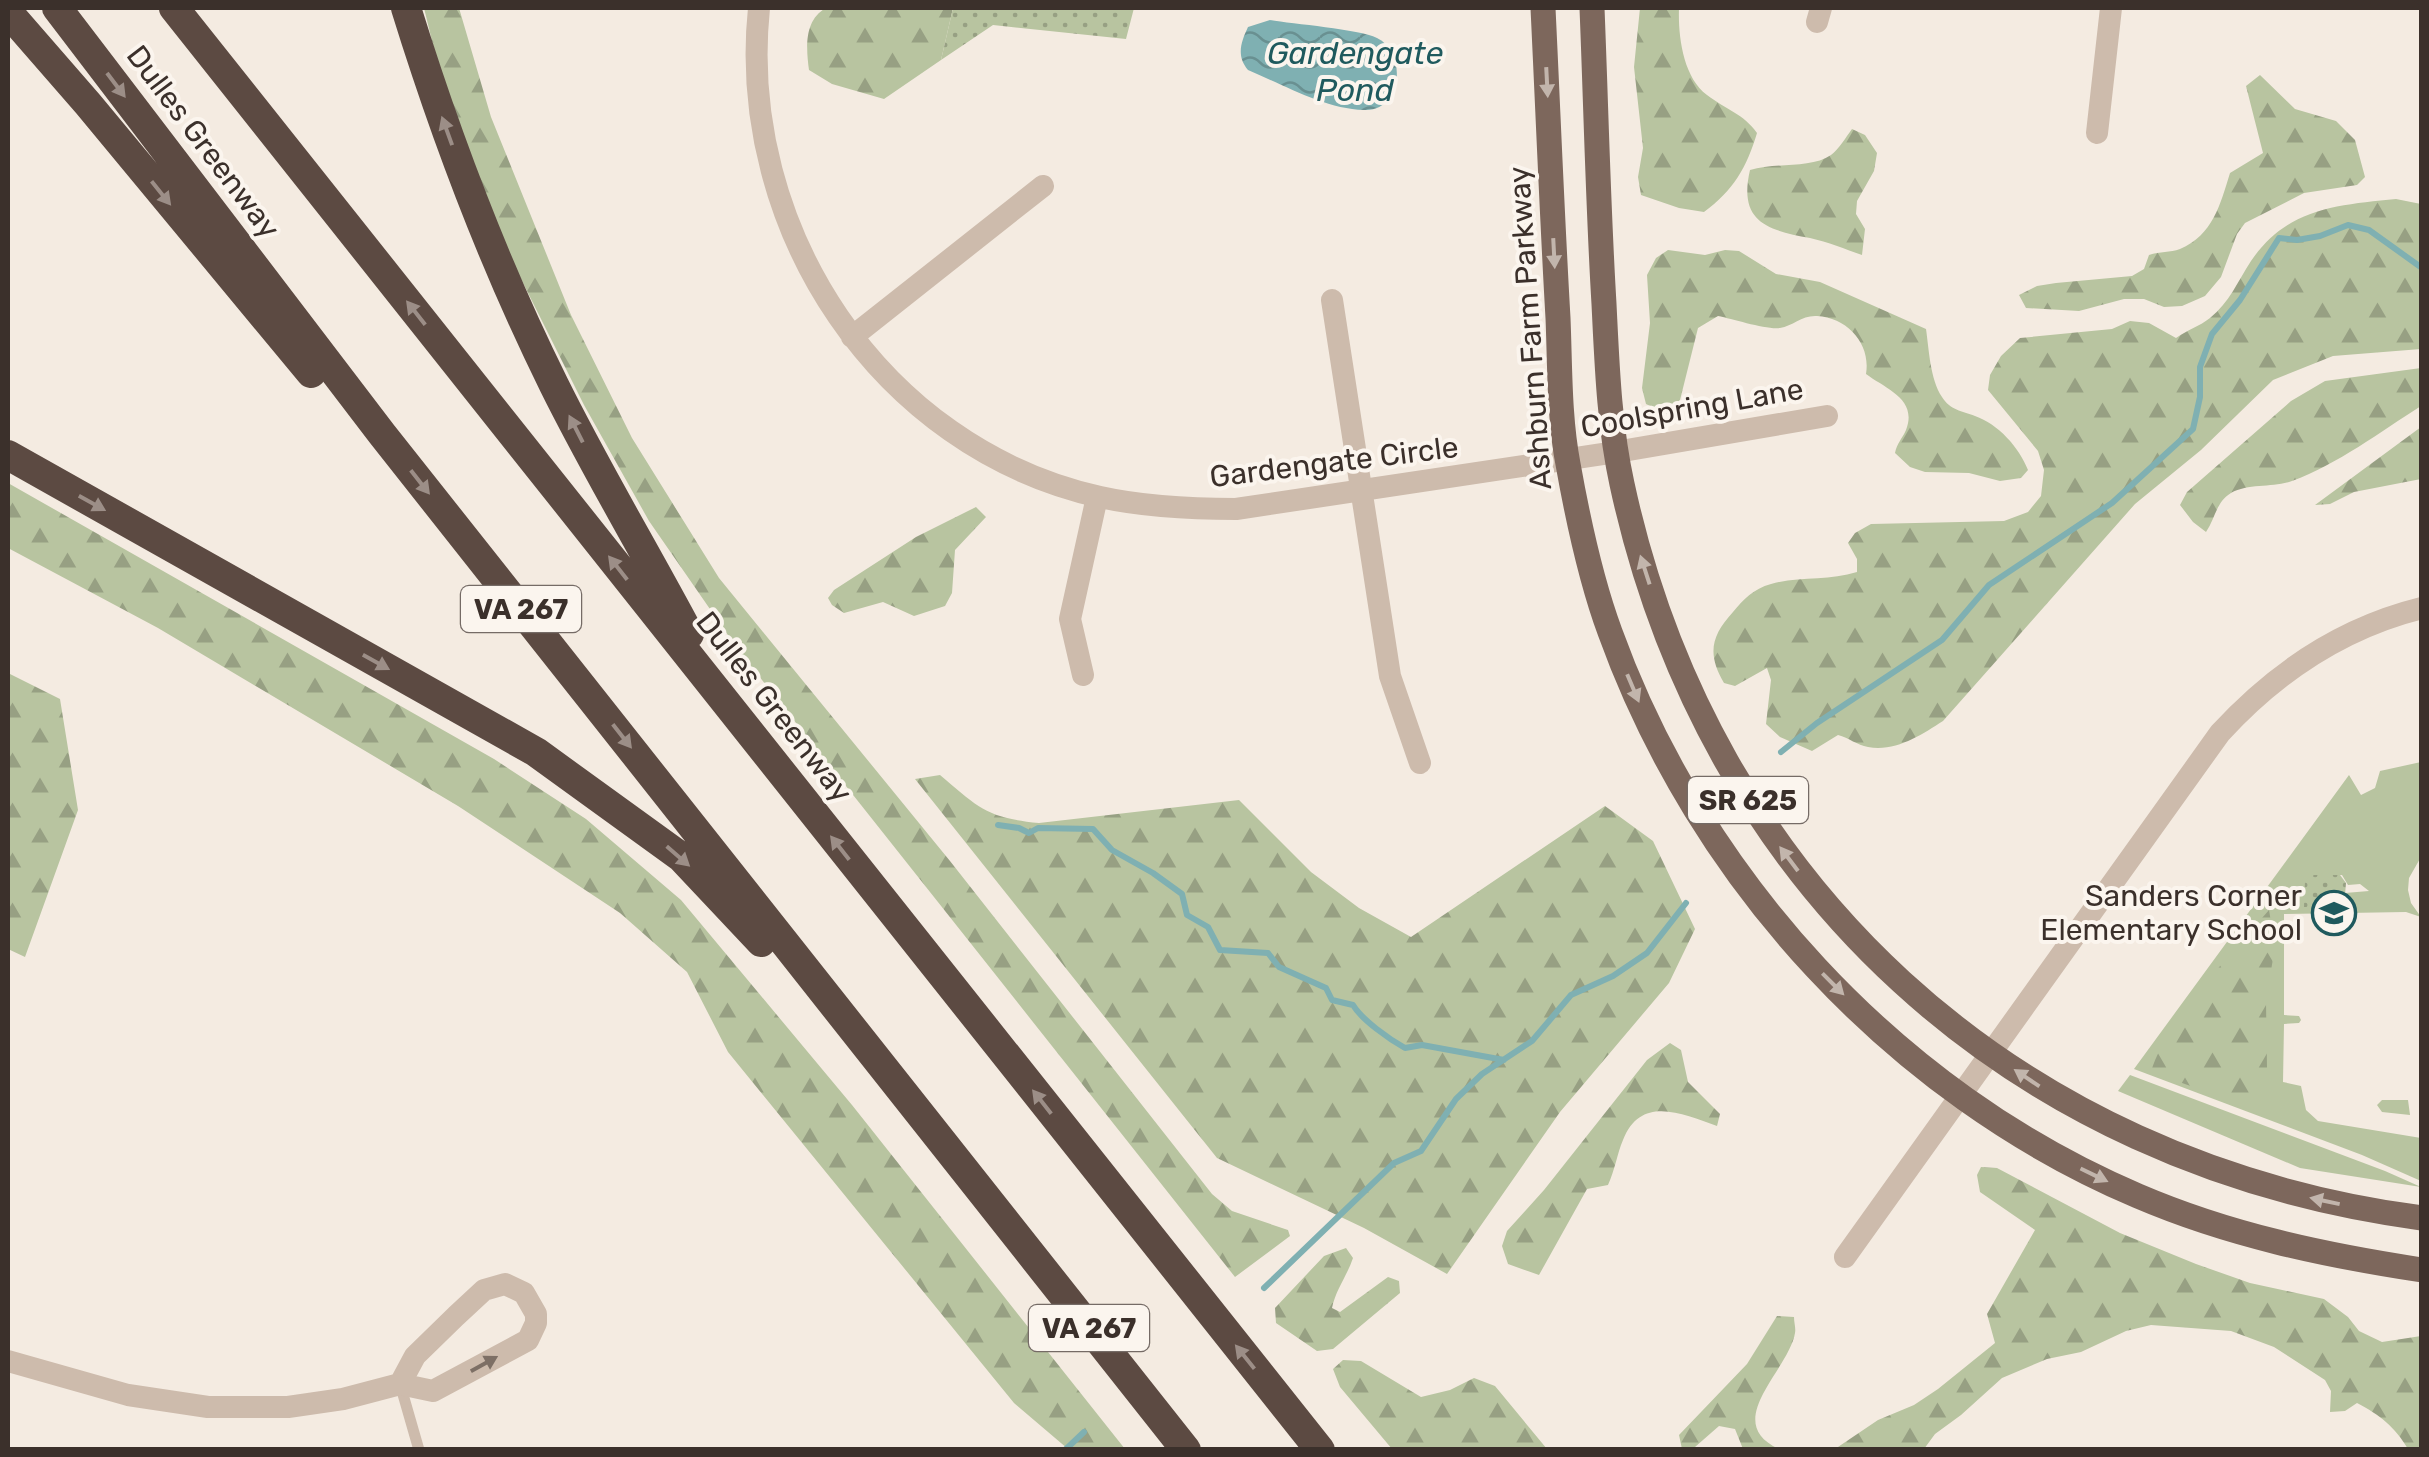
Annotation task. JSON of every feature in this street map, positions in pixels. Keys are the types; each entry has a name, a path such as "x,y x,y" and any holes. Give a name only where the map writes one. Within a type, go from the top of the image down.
{"highway":[{"name":"Dulles Greenway","path":"57,8 382,434 1186,1450"},
{"name":"Dulles Greenway","path":"174,8 1316,1444"},
{"path":"406,8 474,204 516,303 603,480 722,699"},
{"path":"8,12 313,375 382,434"},
{"path":"8,455 536,752 667,846 745,922 993,1205"}],"main road":[{"name":"Ashburn Farm Parkway","path":"1543,8 1567,460 1583,539 1609,629 1650,725 1706,825 1808,959 1910,1058 1962,1096 2068,1162 2136,1196 2200,1220 2280,1244 2422,1270"},
{"name":"SR 625","path":"1592,8 1602,272 1616,452 1637,546 1660,615 1712,736 1749,802 1791,863 1853,935 1898,979 1992,1055 2049,1093 2109,1126 2221,1173 2321,1200 2422,1218"}],"street":[{"name":"Gardengate Circle","path":"759,8 758,109 772,180 797,247 852,338 902,392 961,438 1027,473 1097,496 1186,510 1236,509 1567,460"},
{"path":"2097,133 2111,8"},
{"path":"852,338 1043,186"},
{"path":"1332,300 1390,676 1420,763"},
{"name":"Coolspring Lane","path":"1567,460 1828,416"},
{"path":"1083,675 1070,620 1097,496"},
{"path":"1844,1257 2220,733 2243,708 2308,656 2353,632 2422,608"},
{"path":"8,1361 128,1396 208,1406 288,1407 343,1400 400,1384 434,1390 528,1340 536,1323 531,1302 524,1293 506,1284 484,1290 415,1356 400,1384"}],"lane":[{"path":"400,1384 419,1450"}],"green space":[{"path":"424,8 459,8 491,117 571,315 632,438 719,578 950,861 1212,1194 1232,1211 1288,1230 1290,1236 1235,1277 739,651 649,521 584,405 511,259 442,82"},
{"path":"826,8 953,8 941,60 884,99 832,84 809,70 810,27"},
{"path":"953,8 1134,8 1126,39 993,25 941,60"},
{"path":"1640,8 1679,8 1681,43 1692,78 1707,95 1740,116 1757,133 1738,177 1704,212 1641,195 1638,177 1643,148 1634,67"},
{"path":"2260,75 2295,109 2336,121 2355,140 2365,177 2357,185 2304,193 2245,223 2221,277 2205,296 2182,306 2164,307 2144,299 2124,299 2079,311 2026,308 2019,295 2037,286 2132,276 2144,269 2149,255 2180,249 2200,236 2214,218 2230,173 2263,153 2246,86"},
{"path":"1852,129 1865,135 1877,153 1874,171 1857,201 1856,214 1865,229 1862,255 1769,227 1759,220 1748,201 1750,170 1823,159 1837,150"},
{"path":"2396,199 2421,204 2421,349 2333,356 2273,380 2201,450 2135,504 1943,721 1908,741 1888,747 1868,747 1838,735 1812,751 1780,737 1766,724 1771,680 1767,668 1735,686 1724,683 1715,663 1714,646 1720,629 1741,603 1771,584 1857,572 1857,559 1848,543 1855,533 1871,524 2004,521 2028,512 2041,496 2044,470 2038,451 1988,390 1990,375 2001,356 2020,338 2112,329 2130,321 2149,323 2176,338 2217,312 2265,243 2281,230 2315,212"},
{"path":"1668,250 1705,255 1739,251 1776,274 1820,282 1926,329 1932,373 1942,397 1953,407 2000,431 2028,470 2021,478 2000,481 1969,473 1925,472 1910,467 1895,453 1906,430 1908,410 1891,390 1866,374 1865,353 1855,334 1828,318 1812,316 1774,328 1718,316 1698,328 1680,400 1667,414 1646,404 1642,388 1650,323 1647,275 1656,258"},
{"path":"2421,368 2421,406 2342,457 2292,481 2231,493 2219,506 2206,532 2180,505 2187,492 2291,401 2325,381"},
{"path":"2421,427 2421,479 2354,492 2330,504 2315,505"},
{"path":"8,483 494,759 586,819 681,900 852,1105 1125,1449 1068,1449 1014,1403 728,1052 687,972 620,913 458,806 158,628 8,548"},
{"path":"976,507 986,517 955,550 952,593 945,606 914,616 883,602 844,613 832,605 828,598 834,590 916,537"},
{"path":"8,673 60,699 78,810 25,957 8,949"},
{"path":"2421,762 2421,857 2409,878 2408,890 2421,917 2406,912 2284,914 2284,1015 2299,1016 2301,1020 2284,1024 2283,1082 2301,1086 2306,1110 2318,1121 2421,1138 2421,1181 2134,1069 2349,775 2361,795 2375,788 2380,771","holes":["2314,875 2342,875 2348,885 2360,884 2369,891 2345,893 2344,907"]},
{"path":"940,775 995,814 1039,823 1239,800 1311,872 1359,908 1411,937 1605,806 1653,841 1695,929 1669,983 1560,1112 1447,1274 1364,1228 1217,1158 915,779"},
{"path":"2314,875 2340,875 2346,883 2344,907 2304,907 2305,881"},
{"path":"2269,910 2275,946 2266,1002 2267,1067 2257,1104 2247,1106 2151,1072 2158,1053 2185,1011"},
{"path":"1670,1043 1681,1050 1688,1082 1720,1114 1717,1126 1664,1111 1640,1117 1623,1140 1608,1185 1587,1189 1539,1275 1508,1264 1502,1246 1507,1231 1647,1060"},
{"path":"2130,1075 2421,1187 2300,1168 2118,1091"},
{"path":"2382,1100 2408,1100 2410,1115 2382,1112 2377,1105"},
{"path":"1981,1167 1997,1168 2120,1233 2196,1264 2250,1283 2324,1299 2359,1331 2382,1342 2421,1336 2421,1449 2408,1449 2386,1422 2357,1403 2345,1411 2330,1412 2331,1391 2325,1380 2274,1347 2231,1331 2151,1325 2002,1378 1935,1434 1924,1449 1835,1449 1878,1420 1914,1405 1995,1343 1987,1314 2035,1230 1980,1192 1977,1175"},
{"path":"1346,1248 1353,1258 1332,1308 1340,1312 1388,1277 1399,1281 1400,1293 1333,1349 1317,1351 1276,1323 1275,1308 1324,1256"},
{"path":"1777,1316 1794,1317 1795,1333 1763,1395 1756,1425 1763,1438 1779,1449 1743,1449 1735,1429 1719,1426 1695,1447 1682,1449 1679,1435 1747,1364"},
{"path":"1343,1360 1361,1361 1421,1397 1450,1390 1474,1378 1495,1386 1547,1449 1392,1449 1340,1387 1333,1369"}],"water":[{"name":"Gardengate Pond","path":"1270,20 1377,38 1387,45 1397,68 1393,92 1377,108 1349,109 1248,70 1241,54 1245,33 1248,27"}],"waterway":[{"path":"1781,752 1817,723 1942,640 1989,585 2112,503 2193,429 2200,397 2200,367 2212,334 2240,300 2279,238 2320,236 2348,225 2369,230 2422,268"},
{"path":"998,825 1029,833 1038,828 1093,829 1112,850 1182,894 1187,915 1208,927 1220,950 1268,953 1279,967 1326,988 1332,1000 1353,1005 1369,1023 1405,1048 1422,1045 1504,1060"},
{"path":"1264,1288 1394,1163 1421,1151 1456,1099 1482,1074 1532,1041 1571,995 1613,976 1647,953 1686,903"},
{"path":"1065,1450 1084,1432"}],"place":[{"name":"Sanders Corner Elementary School","path":"2334,913"}]}
